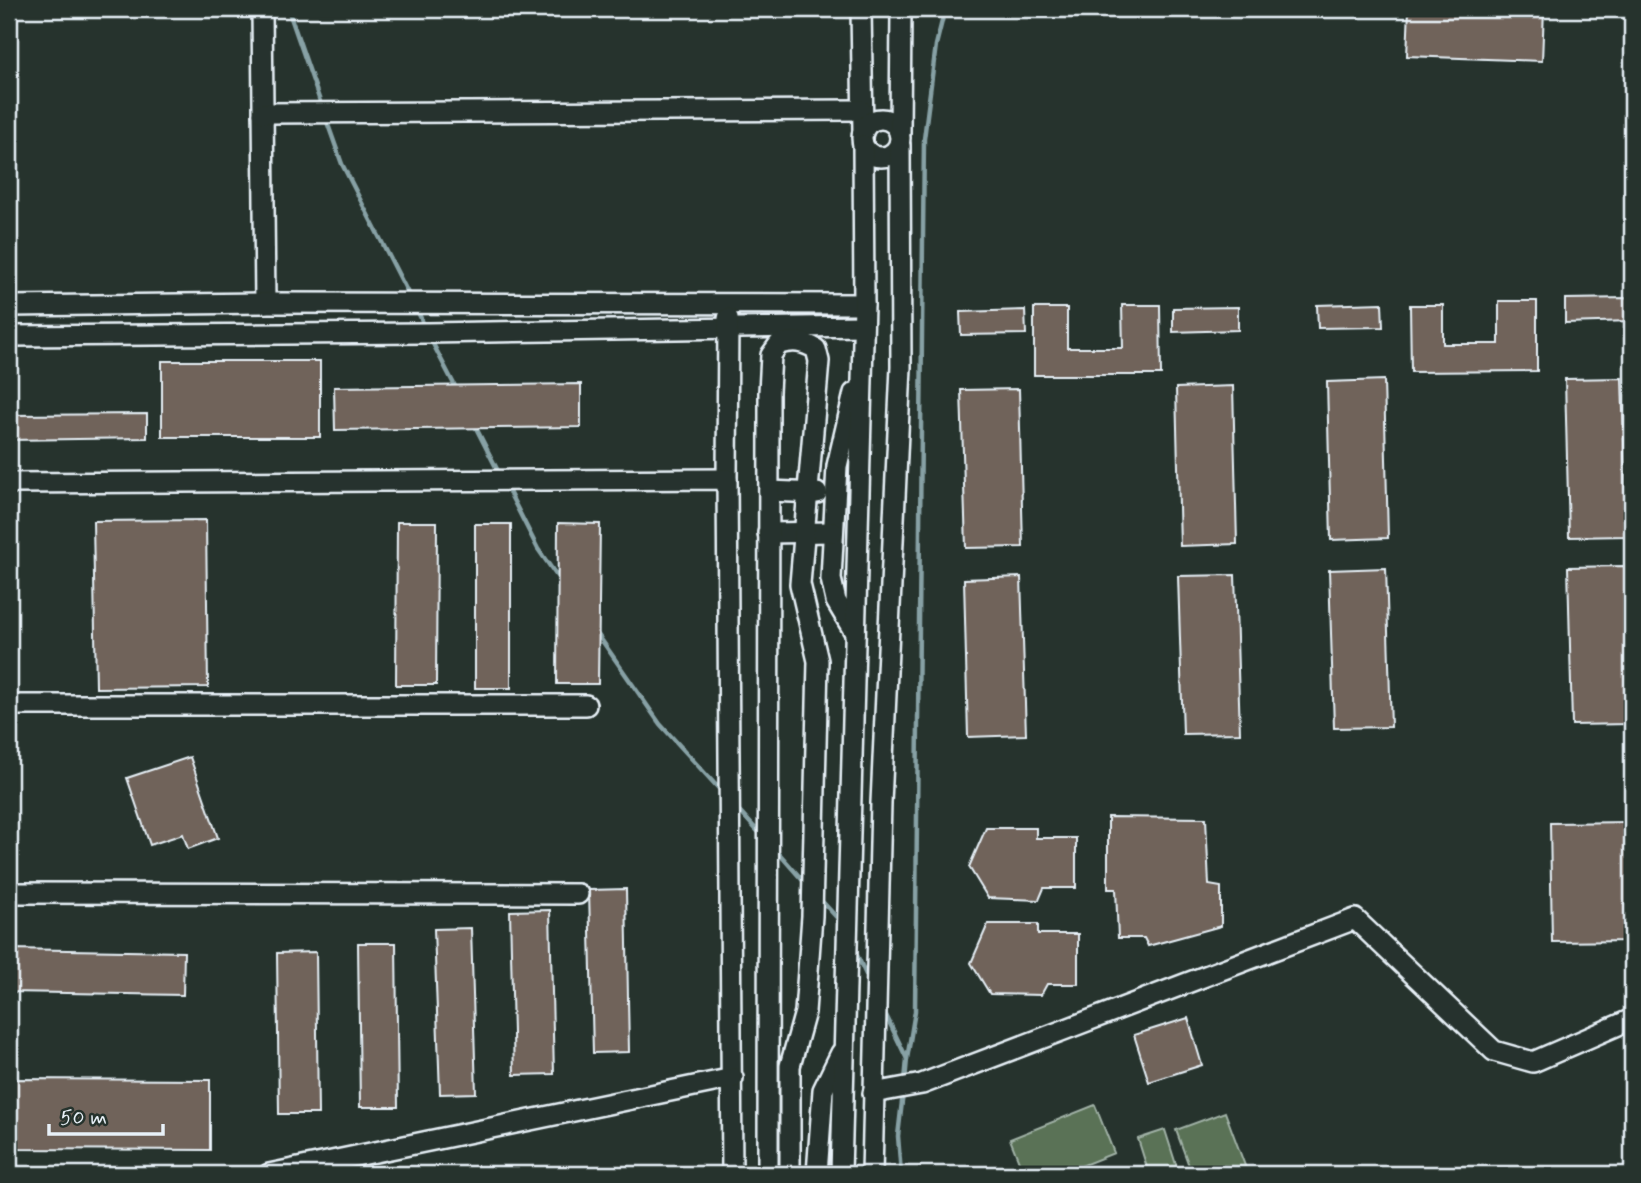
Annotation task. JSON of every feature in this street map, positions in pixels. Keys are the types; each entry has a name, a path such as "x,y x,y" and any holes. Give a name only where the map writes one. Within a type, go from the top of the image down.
{"street":[{"path":"262,9 265,303"},
{"path":"841,1174 864,304 861,9"},
{"path":"872,1174 881,803 901,367 901,9"},
{"path":"263,113 862,110"},
{"path":"882,119 893,123 900,139 896,151 884,158 871,155 863,139 870,122 882,119"},
{"path":"9,306 265,303 864,304"},
{"path":"728,303 732,1174"},
{"path":"9,336 863,326"},
{"path":"768,1174 768,533 771,355 779,344 792,341 804,342 816,349 819,361 800,584 815,641 817,688 812,916 805,1012 790,1066 790,1174"},
{"path":"855,633 836,601 831,579 840,442 862,365"},
{"path":"9,483 727,479"},
{"path":"769,491 835,494"},
{"path":"768,533 833,532"},
{"path":"9,705 586,705"},
{"path":"9,892 578,894"},
{"path":"873,1093 922,1084 1355,919 1494,1051 1533,1062 1632,1019"},
{"path":"817,1174 823,1090 845,1045"},
{"path":"269,1174 733,1078"},
{"path":"768,1145 818,1144"}],"green space":[{"path":"1095,1105 1114,1153 1061,1174 1024,1174 1010,1139"},
{"path":"1225,1112 1248,1174 1192,1174 1176,1130"},
{"path":"1165,1130 1179,1174 1149,1174 1138,1139"}],"building":[{"path":"1409,9 1544,9 1542,61 1407,56"},
{"path":"1630,298 1631,321 1565,323 1565,299"},
{"path":"1499,301 1537,301 1537,371 1411,372 1410,305 1443,305 1443,344 1499,344"},
{"path":"1382,303 1383,327 1318,328 1317,305"},
{"path":"1122,305 1160,305 1161,375 1034,375 1034,308 1067,308 1067,348 1123,348"},
{"path":"1238,307 1238,330 1173,332 1173,308"},
{"path":"1025,310 1026,334 961,335 960,312"},
{"path":"162,361 320,361 320,437 162,437"},
{"path":"1622,378 1627,536 1569,537 1565,379"},
{"path":"1384,380 1388,538 1331,540 1327,382"},
{"path":"581,384 581,427 335,430 334,387"},
{"path":"1233,386 1237,544 1180,546 1176,388"},
{"path":"1019,389 1023,547 966,548 961,390"},
{"path":"147,414 147,438 9,440 9,415"},
{"path":"206,520 208,687 96,688 93,521"},
{"path":"397,522 437,522 436,685 396,685"},
{"path":"558,523 600,524 598,684 557,684"},
{"path":"475,524 511,524 511,688 475,688"},
{"path":"1625,566 1629,724 1572,725 1568,567"},
{"path":"1386,568 1391,727 1334,728 1329,570"},
{"path":"1235,575 1240,733 1183,734 1178,576"},
{"path":"1021,577 1026,735 968,737 964,579"},
{"path":"190,757 218,838 188,849 183,834 150,845 127,778"},
{"path":"1108,817 1206,818 1209,885 1221,887 1221,926 1148,946 1144,938 1118,938 1116,889 1108,889"},
{"path":"1632,822 1632,941 1552,942 1550,823"},
{"path":"986,828 1036,828 1036,838 1076,838 1076,888 1044,888 1039,900 988,898 969,867"},
{"path":"626,889 629,1052 593,1053 589,890"},
{"path":"550,910 554,1074 514,1075 510,911"},
{"path":"988,924 1038,924 1038,934 1078,934 1078,984 1047,984 1041,995 990,994 971,963"},
{"path":"471,928 476,1093 440,1094 434,929"},
{"path":"358,943 396,943 398,1107 360,1107"},
{"path":"9,949 184,952 183,995 9,992"},
{"path":"316,952 318,1114 279,1114 277,953"},
{"path":"1188,1018 1202,1065 1149,1082 1134,1035"},
{"path":"9,1079 210,1080 210,1150 9,1149"}],"waterway":[{"path":"288,9 322,107"},
{"path":"907,1059 915,1011 924,139 936,45 945,9"},
{"path":"326,119 342,164 410,297"},
{"path":"416,308 426,329"},
{"path":"431,340 456,388"},
{"path":"474,424 500,475"},
{"path":"506,486 538,549 561,582"},
{"path":"596,632 660,724 722,792"},
{"path":"735,806 762,836"},
{"path":"776,850 805,883"},
{"path":"818,897 840,921"},
{"path":"855,951 869,981"},
{"path":"884,1011 907,1059 905,1081"},
{"path":"901,1174 898,1136 903,1093"}]}
